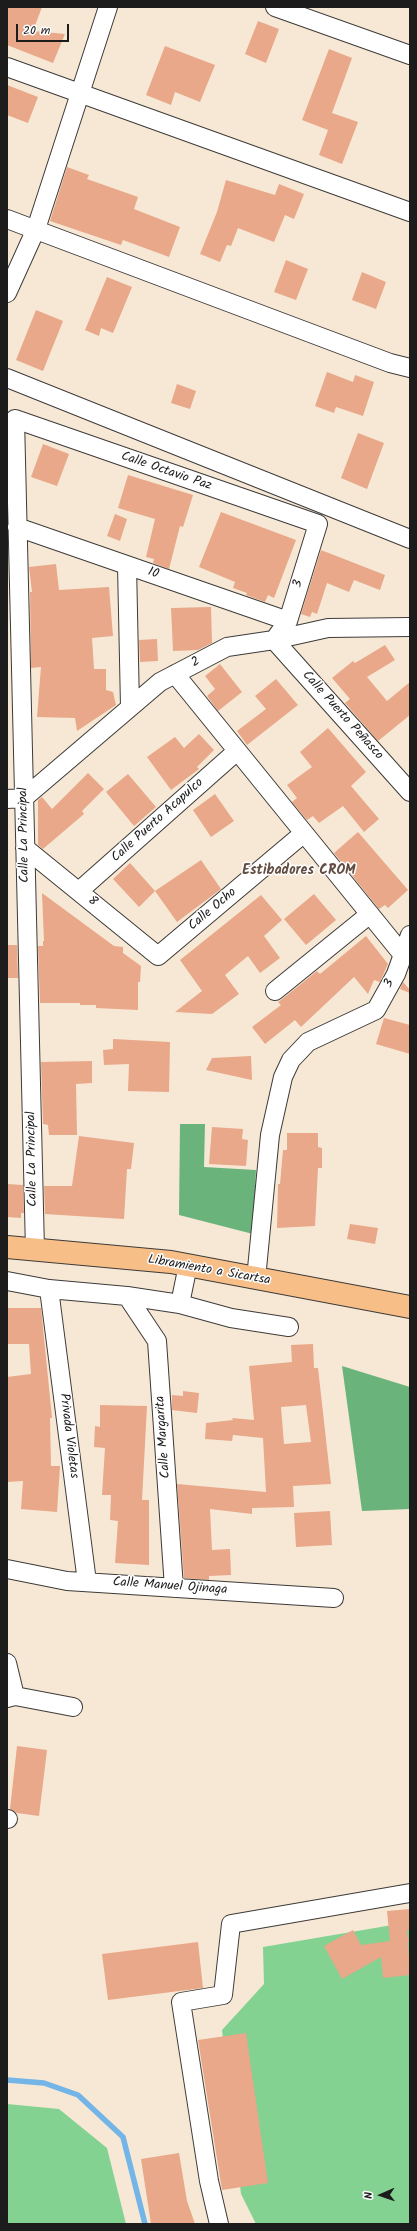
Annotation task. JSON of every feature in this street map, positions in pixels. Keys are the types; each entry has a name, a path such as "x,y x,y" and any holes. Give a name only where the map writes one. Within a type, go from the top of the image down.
{"main road":[{"name":"Libramiento a Sicartsa","path":"7,1247 171,1262 410,1307"}],"street":[{"path":"7,293 36,229 108,7"},
{"path":"275,7 410,55"},
{"path":"7,67 410,212"},
{"path":"7,219 390,363 410,368"},
{"path":"7,378 410,539"},
{"name":"Calle Octavio Paz","path":"15,419 318,524"},
{"name":"Calle La Principal","path":"15,419 17,527 16,799 26,848 35,1250"},
{"name":"3","path":"274,640 288,621 318,524"},
{"name":"10","path":"17,527 288,621"},
{"path":"127,565 130,707"},
{"name":"2","path":"16,799 160,682 227,647 274,640 328,628 409,628"},
{"name":"Calle Puerto Peñasco","path":"274,640 410,792"},
{"path":"175,674 403,955"},
{"name":"Calle Puerto Acapulco","path":"79,891 238,751"},
{"name":"Calle Ocho","path":"158,956 304,833"},
{"name":"8","path":"26,848 158,956"},
{"path":"275,991 370,914"},
{"name":"3","path":"256,1279 270,1136 283,1077 291,1060 308,1042 376,1010 396,974 410,935"},
{"path":"180,1304 188,1265"},
{"path":"7,1281 49,1289 127,1296 180,1304 206,1312 289,1327"},
{"name":"Privada Violetas","path":"49,1289 87,1582"},
{"name":"Calle Margarita","path":"127,1296 157,1341 174,1588"},
{"name":"Calle Manuel Ojinaga","path":"7,1569 67,1581 334,1598"},
{"path":"7,1662 11,1697 73,1707"},
{"path":"219,2224 209,2181 181,2002 223,1995 231,1924 410,1893"}],"green space":[{"path":"180,1124 205,1124 204,1167 256,1170 253,1234 179,1215"},
{"path":"342,1366 410,1387 410,1509 362,1511"},
{"path":"410,1922 410,2224 256,2224 241,2194 222,2030 264,1984 263,1947"},
{"path":"7,2104 59,2109 107,2148 126,2224 7,2224"}],"building":[{"path":"7,7 42,7 33,31 65,34 53,63 7,45"},
{"path":"258,21 279,29 266,63 245,54"},
{"path":"165,46 215,65 200,102 175,92 171,105 146,95"},
{"path":"329,49 352,58 332,113 358,122 342,164 319,155 328,130 302,120"},
{"path":"7,85 38,97 28,123 7,115"},
{"path":"67,167 89,175 87,179 138,197 134,209 180,227 169,257 123,240 121,245 50,221"},
{"path":"226,180 275,195 279,184 304,194 294,219 285,215 274,242 238,228 231,246 227,245 220,262 200,254 217,212"},
{"path":"286,260 308,269 296,300 274,292"},
{"path":"362,272 386,282 376,309 352,300"},
{"path":"107,277 132,287 113,333 101,328 99,336 85,330"},
{"path":"36,310 63,321 43,371 16,360"},
{"path":"327,372 353,382 355,375 374,382 363,416 336,407 334,413 315,406"},
{"path":"177,384 196,391 190,409 171,403"},
{"path":"358,433 384,443 367,489 341,478"},
{"path":"43,444 69,454 57,486 31,477"},
{"path":"128,475 193,495 183,527 180,526 169,569 153,563 154,559 146,557 155,519 118,508"},
{"path":"221,512 296,540 274,598 268,595 265,602 246,595 247,593 233,588 235,582 199,567"},
{"path":"115,514 127,519 120,541 107,536"},
{"path":"321,550 385,575 380,590 354,580 349,592 327,583 317,614 312,612 310,617 301,614"},
{"path":"56,564 59,590 109,587 113,636 92,638 94,669 106,669 106,690 113,692 116,705 77,731 75,718 37,717 41,667 31,668 30,592 32,592 29,567"},
{"path":"211,607 212,643 198,650 173,651 171,608"},
{"path":"157,639 158,661 140,662 139,640"},
{"path":"385,645 395,660 367,677 387,701 410,682 410,715 378,741 345,703 350,699 332,678 353,661 355,663"},
{"path":"220,664 242,692 218,711 207,696 215,689 205,676"},
{"path":"276,679 298,705 247,745 237,731 266,709 255,696"},
{"path":"328,728 366,772 351,786 379,819 364,832 343,806 319,823 313,816 307,820 292,802 297,798 287,785 312,767 300,752"},
{"path":"199,734 214,750 197,767 199,769 171,790 147,757 175,737 184,748"},
{"path":"88,773 104,789 82,811 84,814 43,849 38,845 38,800 42,797 52,809"},
{"path":"128,774 156,807 134,826 106,792"},
{"path":"215,794 234,821 211,837 193,810"},
{"path":"358,832 408,890 388,908 385,905 379,909 334,853"},
{"path":"201,860 221,889 177,922 155,891"},
{"path":"130,863 155,891 139,907 113,879"},
{"path":"42,893 114,946 123,947 123,953 141,966 140,982 138,982 138,1010 96,1008 96,1005 80,1005 80,1003 40,1003 38,946 43,946 44,941"},
{"path":"314,894 336,920 306,945 284,919"},
{"path":"261,895 282,920 264,936 280,958 260,973 248,956 225,975 239,994 212,1014 175,1012 202,991 180,960"},
{"path":"366,936 388,964 380,982 374,980 368,994 354,977 301,1027 295,1020 265,1044 252,1027 281,1005 278,1002 317,971 320,974"},
{"path":"7,945 17,945 18,978 7,978"},
{"path":"403,982 410,990 410,993 400,989"},
{"path":"384,1018 410,1025 410,1054 376,1044"},
{"path":"113,1039 170,1042 169,1092 128,1091 129,1064 104,1065 103,1050 113,1049"},
{"path":"251,1056 252,1080 206,1070 212,1058"},
{"path":"92,1061 92,1083 76,1084 77,1135 49,1135 48,1125 43,1124 41,1062"},
{"path":"212,1127 243,1129 242,1139 248,1140 246,1166 209,1164"},
{"path":"287,1133 318,1133 318,1147 322,1148 322,1168 318,1168 315,1226 277,1228 278,1184 280,1184 283,1150 287,1150"},
{"path":"79,1136 134,1143 131,1169 127,1169 124,1219 45,1214 44,1186 72,1186"},
{"path":"7,1184 23,1185 24,1213 21,1213 21,1218 7,1217"},
{"path":"350,1224 378,1228 375,1244 347,1239"},
{"path":"7,1308 41,1308 52,1418 50,1418 51,1466 60,1466 57,1512 21,1509 23,1481 7,1482 7,1377 31,1374 29,1344 7,1344"},
{"path":"313,1344 314,1368 318,1368 331,1484 293,1486 294,1507 252,1508 252,1514 210,1509 212,1550 230,1549 231,1575 209,1576 209,1580 184,1578 177,1484 266,1492 263,1438 233,1435 232,1441 205,1439 206,1423 233,1420 232,1418 254,1420 249,1366 292,1362 291,1345","holes":["306,1405 311,1442 284,1444 281,1407"]},
{"path":"183,1391 199,1393 197,1413 172,1410 172,1395 183,1396"},
{"path":"100,1405 147,1406 142,1500 149,1500 149,1565 115,1563 118,1521 110,1520 111,1495 102,1495 105,1448 94,1447 95,1426 100,1427"},
{"path":"330,1511 332,1545 296,1547 294,1513"},
{"path":"17,1746 47,1750 39,1816 17,1813 10,1809"},
{"path":"410,1909 410,1930 407,1930 408,1939 410,1938 408,1942 410,1975 383,1978 381,1957 342,1979 324,1946 353,1930 361,1945 390,1941 387,1911"},
{"path":"198,1942 203,1988 108,2000 102,1954"},
{"path":"246,2033 268,2183 222,2190 198,2040"},
{"path":"179,2153 187,2201 195,2224 151,2224 141,2159"}],"waterway":[{"path":"7,2080 44,2083 78,2095 123,2137 145,2224"}],"district":[{"name":"Estibadores CROM","path":"299,872"}]}
